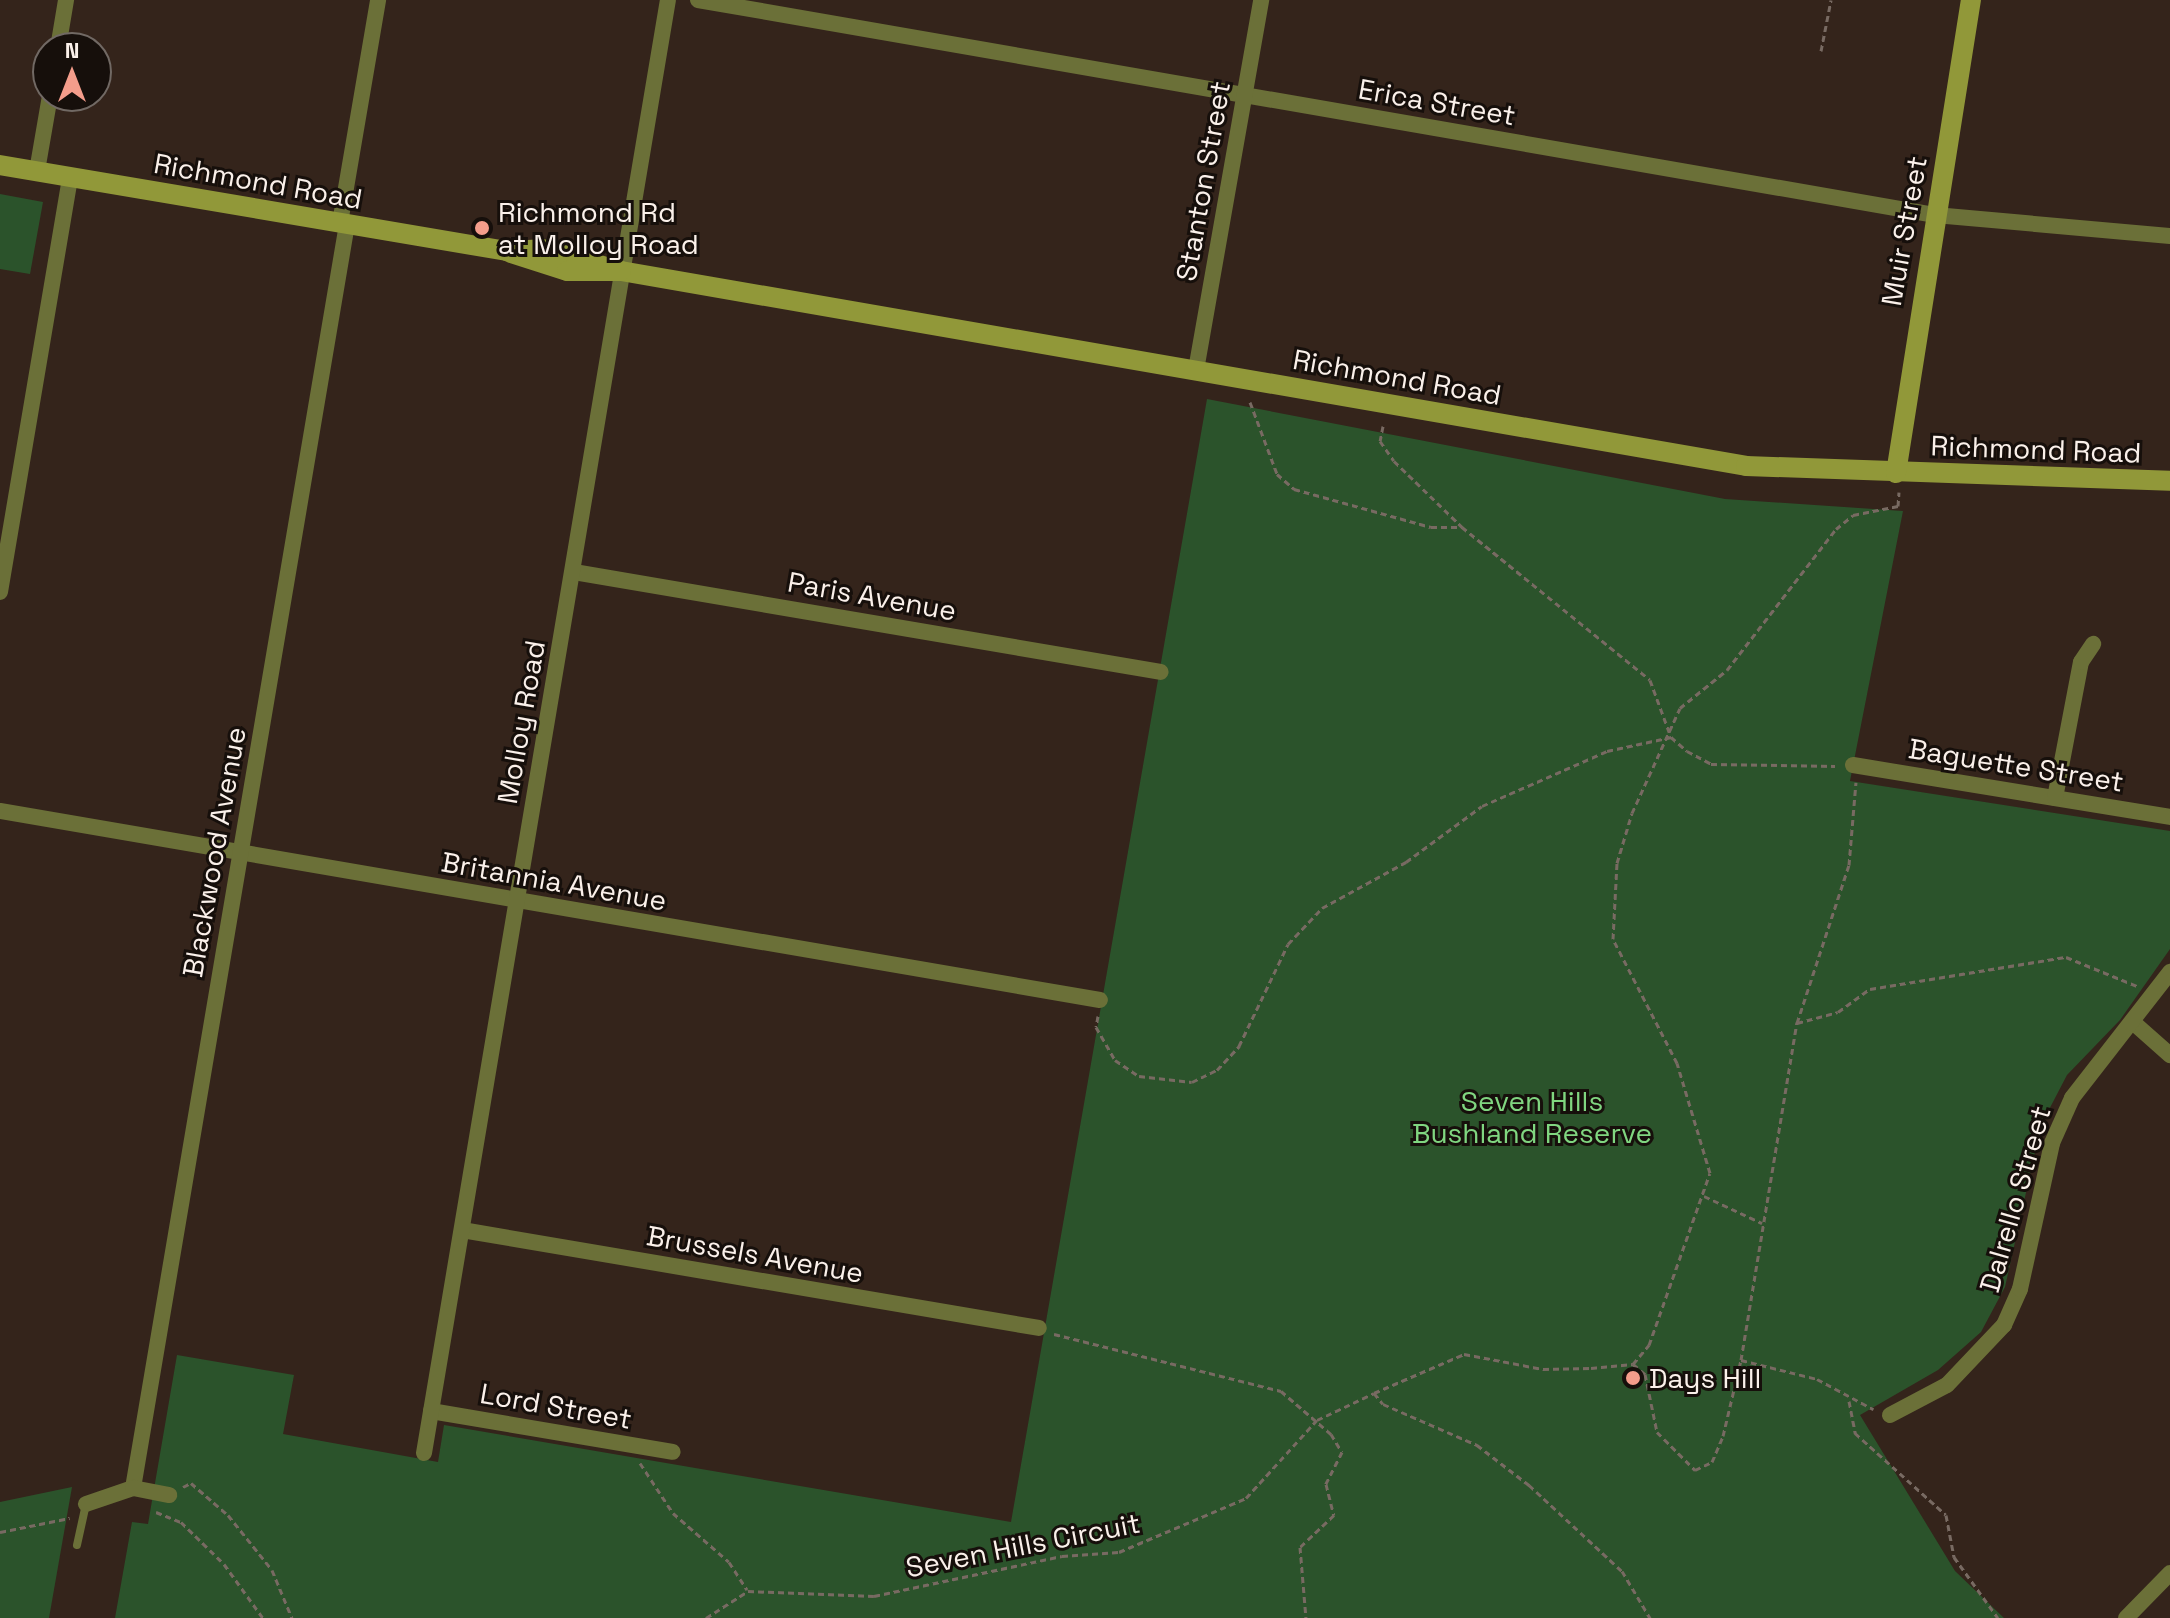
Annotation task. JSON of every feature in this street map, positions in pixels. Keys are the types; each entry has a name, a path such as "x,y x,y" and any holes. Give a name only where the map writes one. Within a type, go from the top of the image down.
{"main road":[{"name":"Muir Street","path":"1896,473 1971,0"},
{"name":"Richmond Road","path":"0,165 507,251 567,271 621,271 1746,466 2170,481"}],"street":[{"path":"61,32 66,0"},
{"name":"Blackwood Avenue","path":"133,1488 344,224 378,0"},
{"name":"Molloy Road","path":"424,1453 668,0"},
{"name":"Erica Street","path":"698,0 1935,215 2170,236"},
{"name":"Stanton Street","path":"1196,370 1261,0"},
{"path":"37,171 47,112"},
{"path":"0,592 70,177"},
{"name":"Paris Avenue","path":"574,572 1161,672"},
{"path":"2055,798 2081,662 2093,644"},
{"name":"Baguette Street","path":"1853,765 2170,817"},
{"name":"Britannia Avenue","path":"0,811 1100,1000"},
{"name":"Dalrello Street","path":"1890,1415 1947,1385 2004,1325 2067,1109 2135,1024 2170,972"},
{"path":"2135,1024 2170,1055"},
{"name":"Brussels Avenue","path":"462,1230 1039,1328"},
{"name":"Lord Street","path":"431,1411 673,1452"},
{"path":"84,1510 133,1488 169,1495"},
{"path":"2126,1618 2170,1573"}],"lane":[{"path":"77,1545 84,1510"}],"path":[{"path":"1821,51 1831,0"},
{"path":"1250,402 1277,474 1294,489 1431,527 1462,527"},
{"path":"1383,426 1380,441 1394,461 1462,527 1650,680 1671,737 1711,764 1853,765 1849,865 1797,1023 1741,1360 1723,1436 1704,1470 1657,1432 1645,1374 1633,1364 1649,1345 1710,1173 1698,1119 1658,1021 1618,960 1613,939 1617,863 1645,775 1671,737 1680,708 1737,659 1836,529 1853,515 1898,506 1896,473"},
{"path":"1100,1000 1096,1027 1115,1060 1139,1076 1192,1082 1239,1046 1288,944 1322,908 1406,862 1482,806 1607,751 1671,737"},
{"path":"1797,1023 1838,1012 1870,989 1953,982 2066,957 2130,980 2152,998"},
{"path":"1704,1196 1763,1223"},
{"path":"1039,1328 1281,1391 1317,1420 1342,1452 1326,1484 1334,1515 1300,1547 1306,1618"},
{"name":"Seven Hills Circuit","path":"748,1591 874,1596 1062,1556 1119,1552 1246,1498 1317,1420 1464,1354 1543,1369 1633,1364"},
{"path":"1741,1360 1817,1379 1849,1401 1890,1415"},
{"path":"1374,1393 1383,1404 1477,1445 1529,1485 1622,1571 1650,1618"},
{"path":"1849,1401 1855,1433 1946,1515 1954,1557 1998,1618"},
{"path":"632,1445 649,1484 729,1562 748,1591 706,1618"},
{"path":"169,1495 191,1483 228,1515 272,1570 292,1618"},
{"path":"141,1509 181,1522 263,1618"},
{"path":"0,1532 84,1510"}],"green space":[{"path":"0,194 43,202 30,274 0,269"},
{"name":"Seven Hills Bushland Reserve","path":"1207,399 1725,499 1903,511 1850,781 2170,831 2170,949 2120,1020 2067,1075 2041,1125 2005,1287 1981,1332 1938,1370 1860,1415 1955,1571 2004,1618 115,1618 132,1522 148,1524 177,1355 294,1375 283,1434 438,1462 444,1425 1011,1522"},
{"path":"72,1487 49,1618 0,1618 0,1502"}],"place":[{"name":"Richmond Rd at Molloy Road","path":"482,228"},
{"name":"Days Hill","path":"1633,1378"}]}
